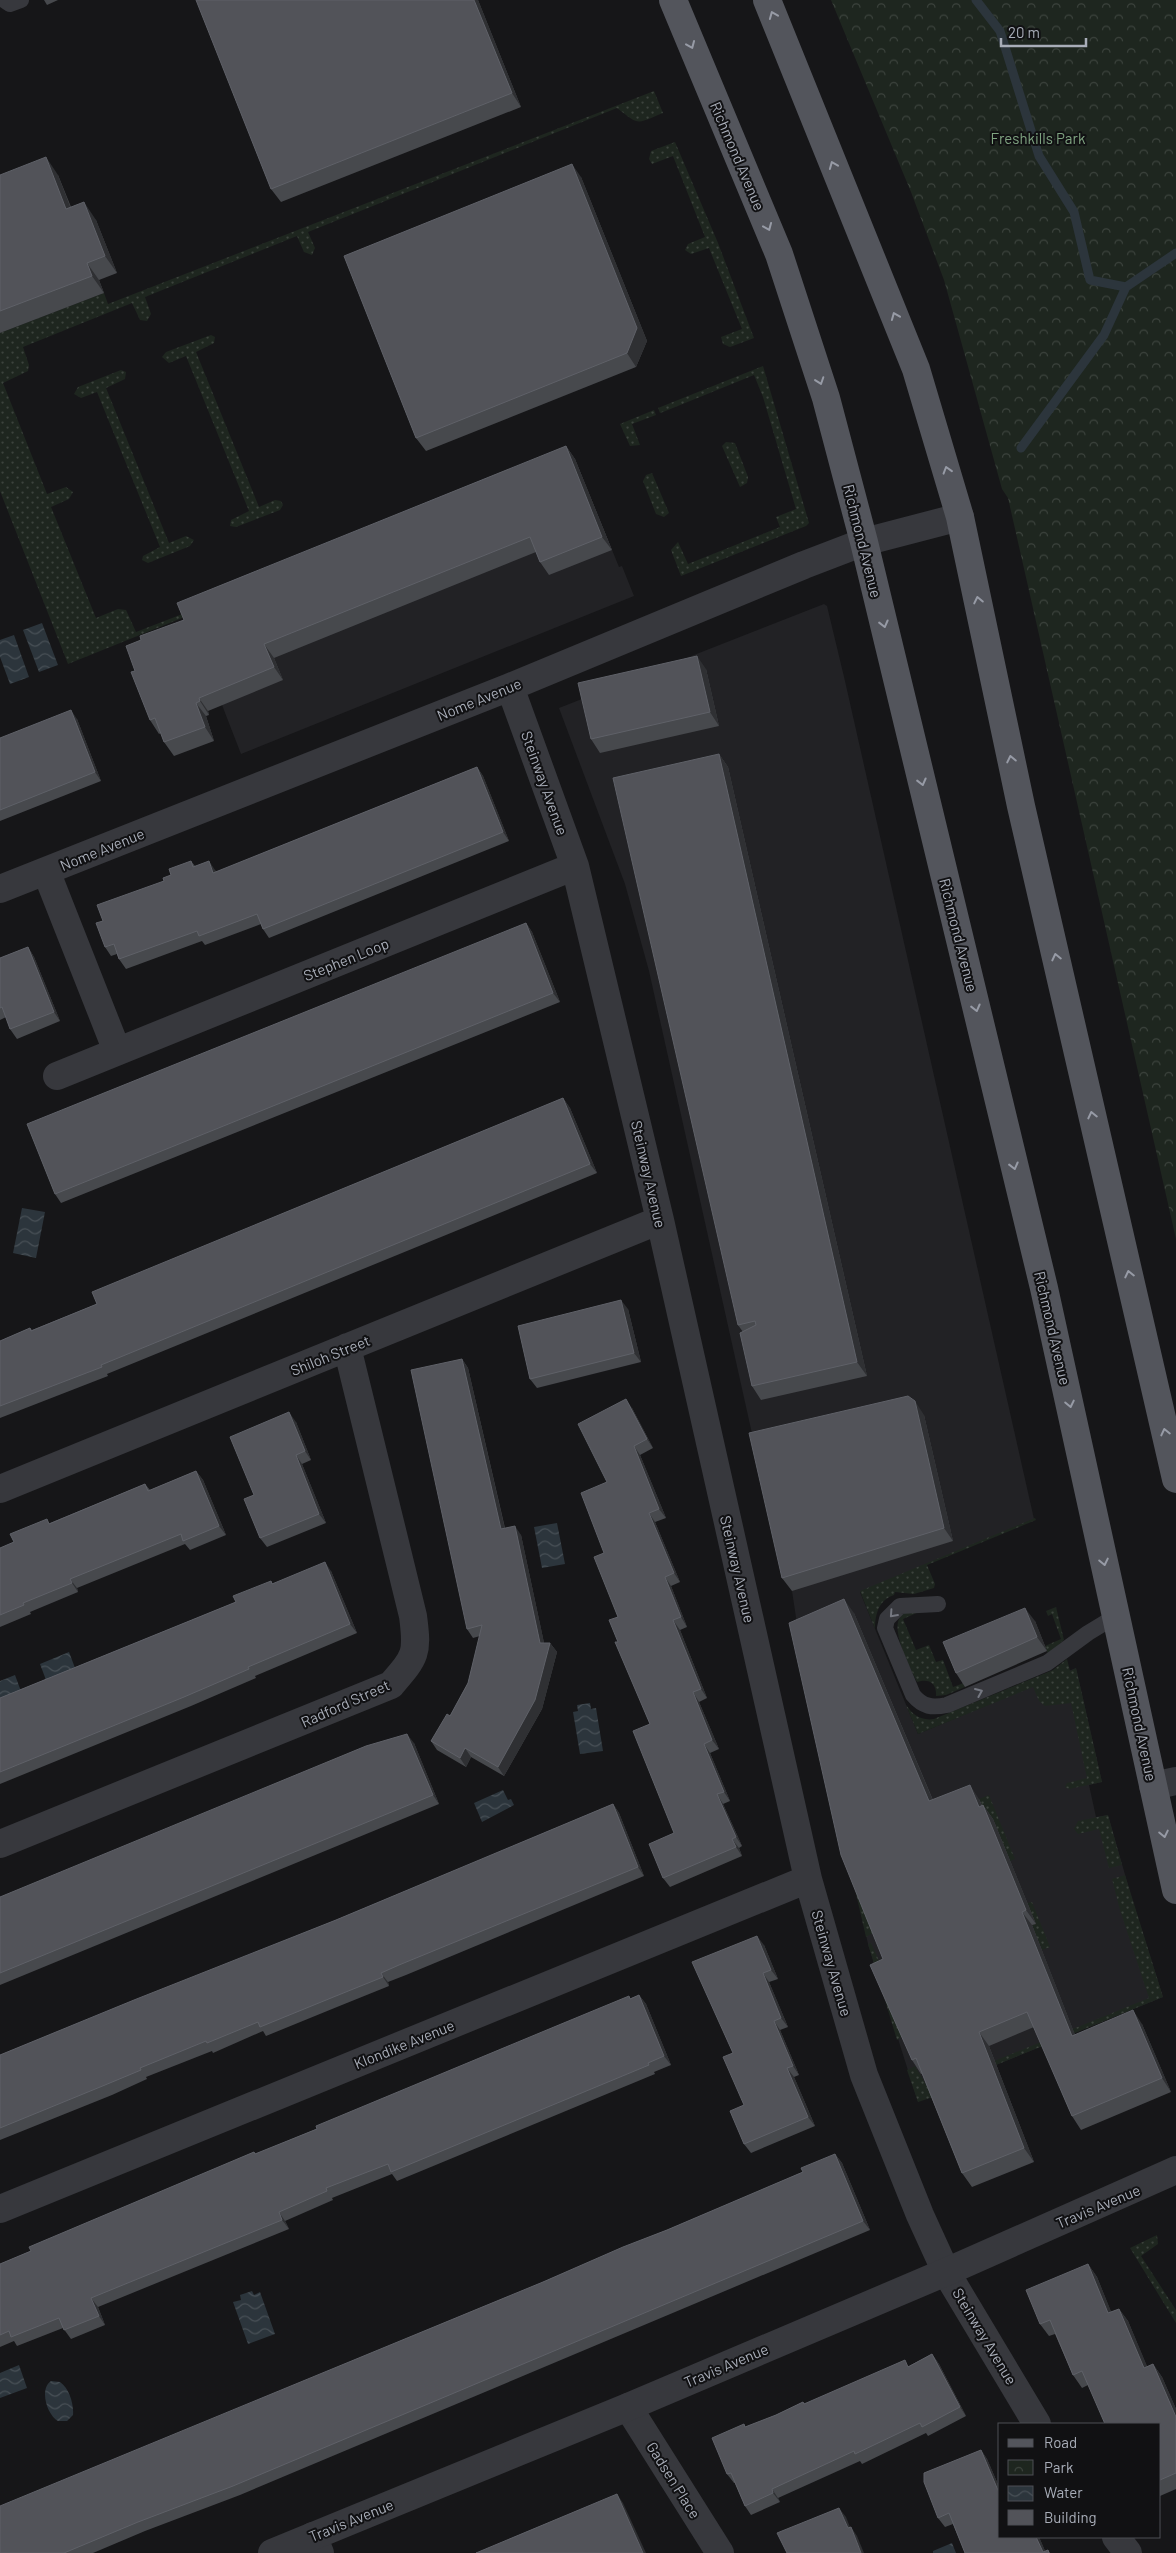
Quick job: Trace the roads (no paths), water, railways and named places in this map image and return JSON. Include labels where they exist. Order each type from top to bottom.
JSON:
[{"type":"main road","name":"Richmond Avenue","points":[[673,0],[779,254],[826,398],[864,542],[1044,1288],[1116,1616],[1165,1784],[1176,1890]]},
{"type":"main road","points":[[767,0],[916,369],[960,517],[1021,806],[1175,1472]]},
{"type":"street","name":"Nome Avenue","points":[[0,889],[510,687],[864,542],[960,517]]},
{"type":"street","name":"Steinway Avenue","points":[[510,687],[575,866],[660,1220],[808,1879],[864,2075],[920,2214],[946,2272],[1036,2423]]},
{"type":"street","name":"Stephen Loop","points":[[57,1076],[575,866]]},
{"type":"street","points":[[46,871],[117,1051]]},
{"type":"street","name":"Shiloh Street","points":[[0,1489],[660,1220]]},
{"type":"street","name":"Radford Street","points":[[0,1844],[391,1685],[408,1666],[417,1646],[413,1616],[348,1348]]},
{"type":"street","name":"Klondike Avenue","points":[[0,2208],[808,1879]]},
{"type":"street","name":"Travis Avenue","points":[[272,2553],[317,2544],[628,2407],[946,2272],[1176,2170]]},
{"type":"street","name":"Gadsen Place","points":[[628,2407],[720,2553]]},
{"type":"street","points":[[1117,2538],[1128,2553]]},
{"type":"lane","points":[[4,0],[10,4],[21,0]]},
{"type":"lane","points":[[938,1604],[900,1606],[887,1619],[885,1628],[913,1695],[919,1702],[936,1707],[1047,1663],[1088,1633],[1116,1616]]},
{"type":"water","points":[[42,623],[58,665],[39,672],[23,630]]},
{"type":"water","points":[[14,635],[29,677],[10,684],[0,657],[0,640]]},
{"type":"water","points":[[22,1208],[45,1212],[36,1258],[13,1253]]},
{"type":"water","points":[[557,1523],[565,1564],[542,1568],[534,1527]]},
{"type":"water","points":[[69,1652],[75,1668],[46,1680],[40,1664]]},
{"type":"water","points":[[15,1675],[22,1694],[0,1703],[0,1681]]},
{"type":"water","points":[[590,1703],[591,1709],[596,1708],[603,1751],[580,1754],[573,1712],[578,1711],[577,1705]]},
{"type":"water","points":[[503,1790],[508,1800],[511,1799],[514,1805],[482,1822],[474,1803]]},
{"type":"water","points":[[252,2291],[254,2295],[260,2292],[275,2334],[248,2344],[233,2302],[241,2300],[240,2295]]},
{"type":"water","points":[[19,2365],[27,2388],[0,2398],[0,2373]]},
{"type":"water","points":[[51,2381],[60,2382],[66,2388],[70,2397],[73,2415],[67,2421],[58,2421],[48,2408],[45,2390]]},
{"type":"water","points":[[952,2543],[956,2553],[933,2553],[933,2551]]},
{"type":"waterway","points":[[976,0],[1000,31],[1039,156],[1074,212],[1090,280],[1126,287],[1104,335],[1021,448]]},
{"type":"waterway","points":[[1126,287],[1176,253]]},
{"type":"park label","name":"Freshkills Park","points":[[1038,138]]}]
